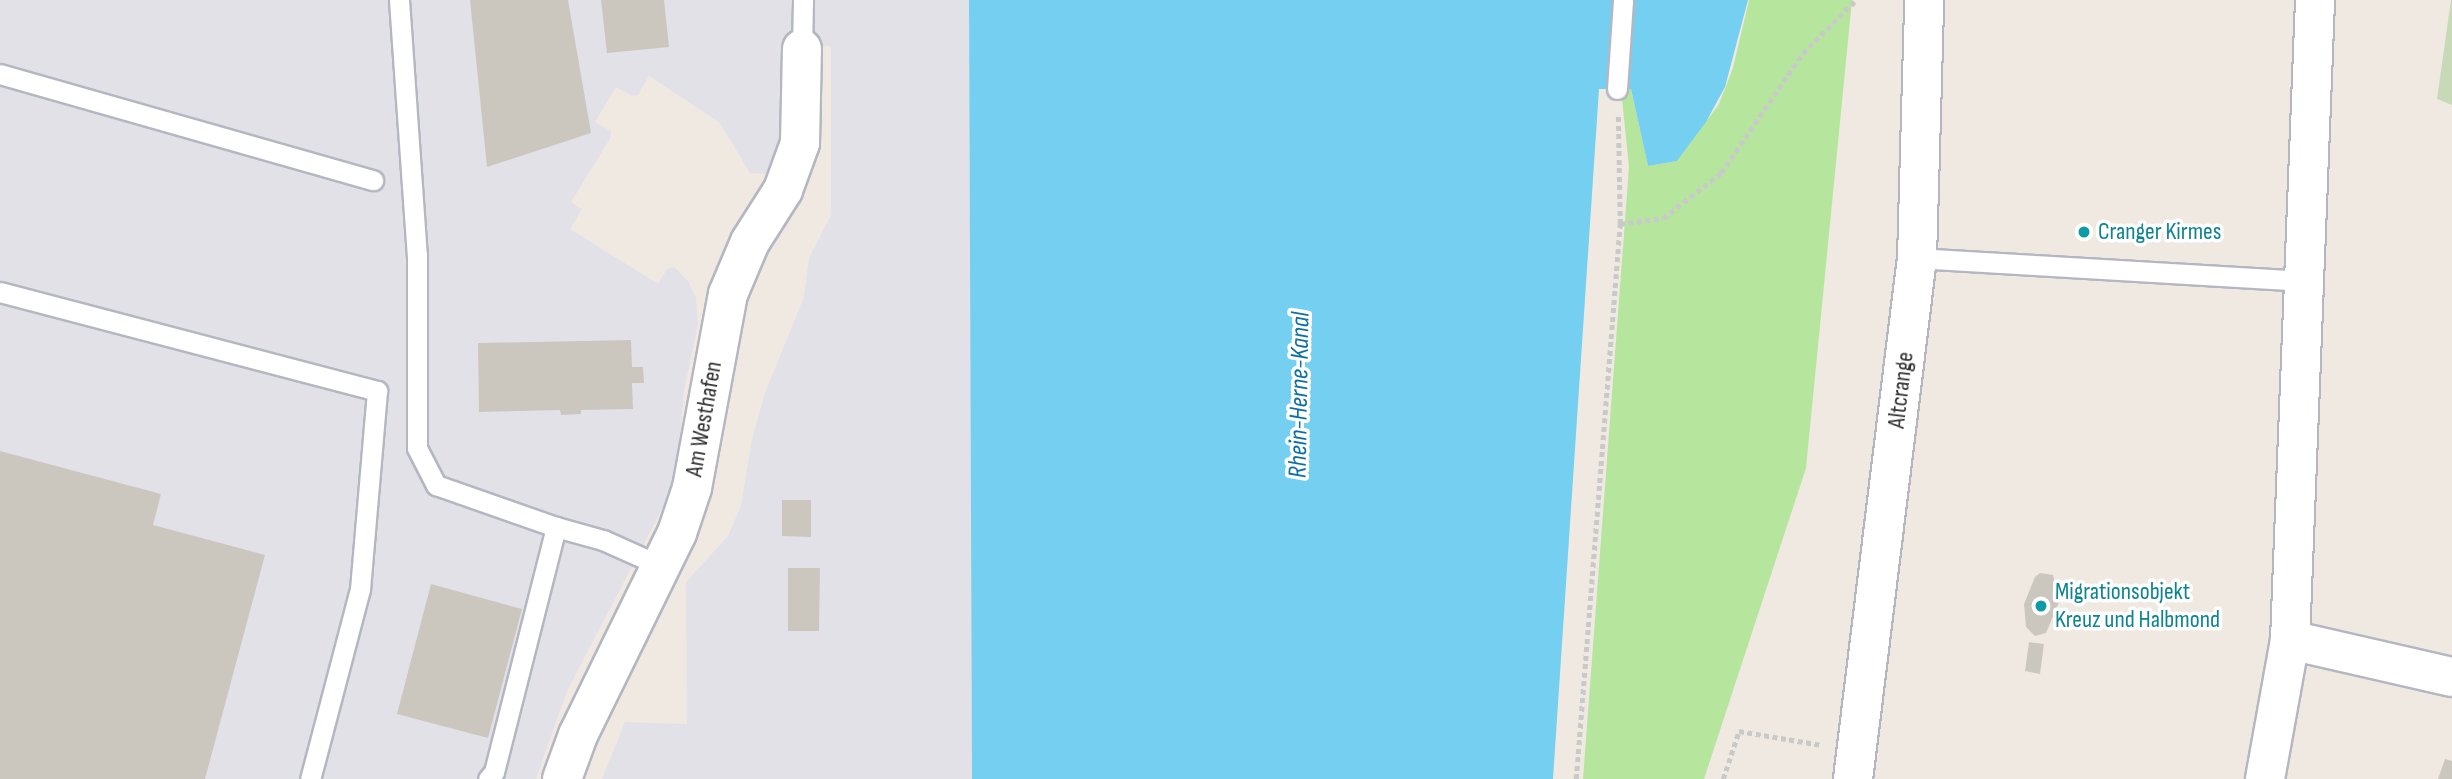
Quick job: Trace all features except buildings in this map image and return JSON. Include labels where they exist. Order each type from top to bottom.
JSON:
[{"type":"street","name":"Altcrange","points":[[1855,765],[1917,258],[1924,0]]},
{"type":"street","points":[[2264,779],[2290,639],[2315,0]]},
{"type":"street","name":"Am Westhafen","points":[[562,779],[578,735],[677,533],[692,488],[728,294],[750,242],[783,190],[800,144],[802,49]]},
{"type":"street","points":[[2290,639],[2452,677]]},
{"type":"lane","points":[[399,0],[417,255],[417,448],[436,485],[556,527],[603,540],[661,566]]},
{"type":"lane","points":[[802,49],[803,0]]},
{"type":"lane","points":[[1617,89],[1623,0]]},
{"type":"lane","points":[[0,74],[373,180]]},
{"type":"lane","points":[[1917,258],[2304,281]]},
{"type":"lane","points":[[0,292],[377,391],[360,589],[310,779]]},
{"type":"lane","points":[[488,779],[494,772],[556,527]]},
{"type":"path","points":[[1620,224],[1663,218],[1721,173],[1803,54],[1856,0]]},
{"type":"path","points":[[1576,779],[1620,224],[1617,89]]},
{"type":"path","points":[[1723,779],[1739,731],[1855,765]]},
{"type":"shaded area","points":[[0,0],[969,0],[972,779],[602,779],[625,722],[687,724],[686,582],[728,536],[741,506],[752,439],[765,393],[804,297],[809,258],[831,215],[831,46],[780,50],[782,147],[776,175],[750,173],[720,123],[649,76],[638,95],[632,96],[616,87],[595,122],[611,131],[611,137],[571,202],[582,209],[570,229],[658,284],[667,269],[674,267],[688,281],[696,298],[698,323],[684,391],[678,456],[668,503],[663,507],[567,691],[536,779],[0,779]]},
{"type":"green space","points":[[1749,0],[1852,0],[1806,468],[1704,779],[1583,779],[1629,167],[1621,89],[1631,89],[1648,166],[1677,161],[1719,104],[1733,68]]},
{"type":"green space","points":[[2452,0],[2452,105],[2437,99]]},
{"type":"water","name":"Rhein-Herne-Kanal","points":[[969,0],[1748,0],[1725,87],[1706,122],[1677,161],[1648,166],[1631,89],[1599,89],[1553,779],[972,779]]},
{"type":"place","name":"Cranger Kirmes","points":[[2084,232]]},
{"type":"place","name":"Migrationsobjekt Kreuz und Halbmond","points":[[2041,606]]}]
